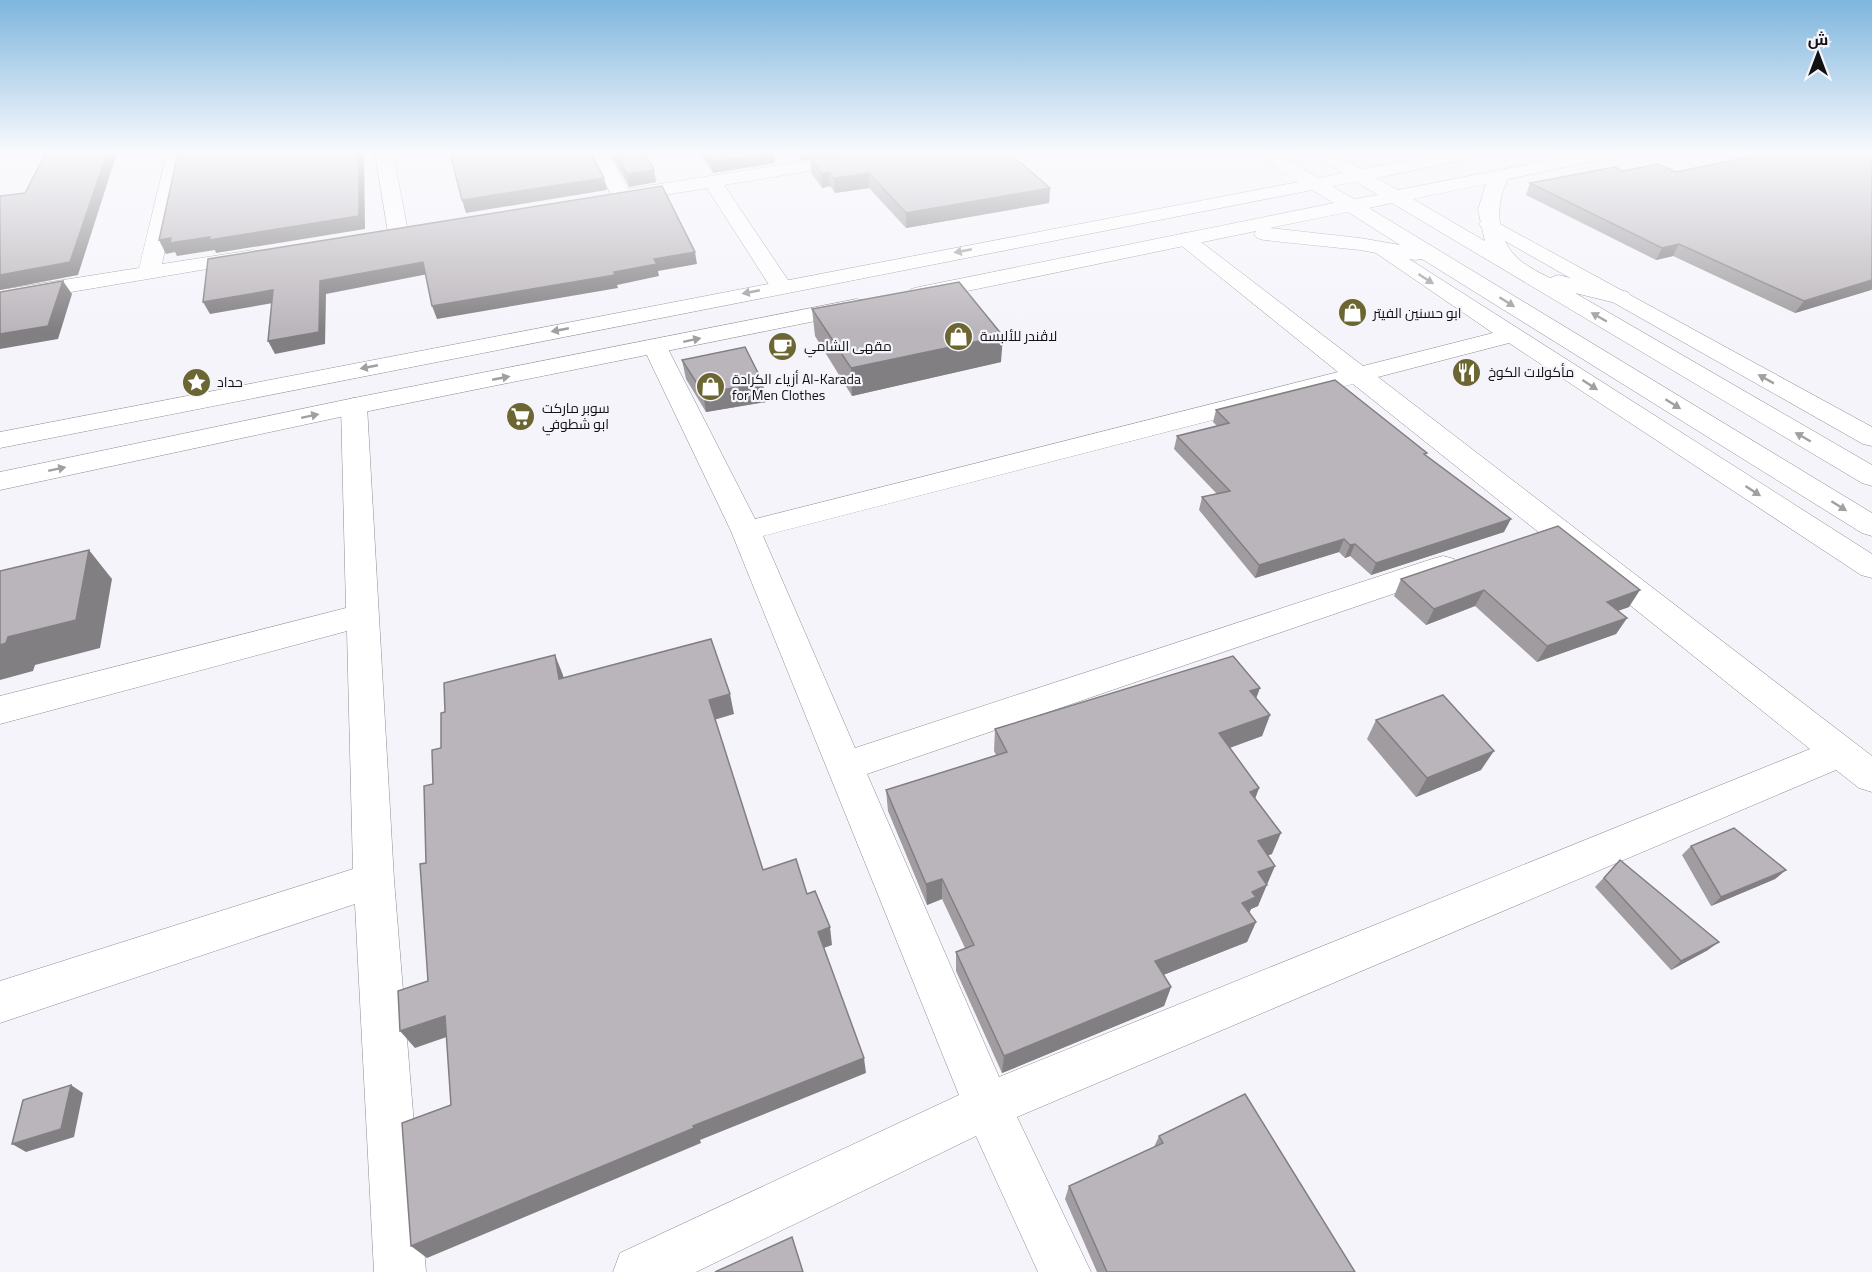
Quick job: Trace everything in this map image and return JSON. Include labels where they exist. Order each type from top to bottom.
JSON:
[{"type":"street","points":[[149,273],[163,212]]},
{"type":"street","points":[[395,212],[398,232]]},
{"type":"street","points":[[733,212],[781,286]]},
{"type":"street","points":[[0,440],[1161,212]]},
{"type":"street","points":[[897,298],[1317,212]]},
{"type":"street","points":[[1359,212],[1872,526]]},
{"type":"street","points":[[1422,212],[1872,477]]},
{"type":"street","points":[[1488,212],[1489,224],[1499,250],[1519,270],[1620,297]]},
{"type":"street","points":[[1489,224],[1872,438]]},
{"type":"street","points":[[374,236],[421,228]]},
{"type":"street","points":[[1220,232],[1312,238],[1377,247],[1436,259]]},
{"type":"street","points":[[1185,239],[1857,764]]},
{"type":"street","points":[[1377,247],[1872,568]]},
{"type":"street","points":[[0,297],[267,253]]},
{"type":"street","points":[[1470,280],[1491,321]]},
{"type":"street","points":[[0,480],[354,406],[874,303]]},
{"type":"street","points":[[746,531],[1513,335]]},
{"type":"street","points":[[655,348],[746,531],[987,1106],[1065,1272]]},
{"type":"street","points":[[274,386],[258,394],[245,411],[258,421],[282,421]]},
{"type":"street","points":[[354,406],[361,616],[374,880],[400,1272]]},
{"type":"street","points":[[162,408],[187,408],[200,412],[202,419],[198,426],[171,445]]},
{"type":"street","points":[[1521,540],[1554,528]]},
{"type":"street","points":[[844,767],[1476,555]]},
{"type":"street","points":[[0,710],[361,616]]},
{"type":"street","points":[[639,1272],[987,1106],[1857,764]]},
{"type":"street","points":[[0,1002],[374,880]]},
{"type":"building","points":[[0,212],[87,212],[70,262],[0,275]]},
{"type":"building","points":[[165,212],[359,212],[359,216],[209,240],[210,237],[170,243],[171,238],[159,240]]},
{"type":"building","points":[[498,212],[675,212],[695,252],[654,259],[657,264],[614,272],[615,275],[432,306],[423,262],[320,281],[319,332],[268,341],[273,290],[203,302],[208,259]]},
{"type":"building","points":[[1590,212],[1872,212],[1872,280],[1804,301],[1679,244],[1662,248]]},
{"type":"building","points":[[63,281],[48,326],[0,334],[0,292]]},
{"type":"building","points":[[959,282],[1003,336],[851,368],[812,309]]},
{"type":"building","points":[[745,347],[763,383],[703,393],[682,360]]},
{"type":"building","points":[[1335,380],[1427,453],[1424,454],[1511,519],[1376,563],[1355,544],[1350,545],[1344,539],[1259,565],[1202,497],[1230,491],[1177,436],[1229,423],[1216,410]]},
{"type":"building","points":[[1558,526],[1640,590],[1607,602],[1627,618],[1547,646],[1484,590],[1434,609],[1401,579]]},
{"type":"building","points":[[89,550],[76,620],[8,637],[6,643],[0,645],[0,571]]},
{"type":"building","points":[[711,639],[730,694],[709,700],[763,870],[796,859],[807,894],[815,891],[830,927],[818,932],[864,1058],[693,1126],[694,1128],[411,1246],[402,1123],[451,1105],[445,1016],[400,1031],[398,991],[428,981],[420,864],[426,863],[424,786],[433,784],[432,750],[441,748],[441,713],[445,712],[444,683],[555,655],[559,679]]},
{"type":"building","points":[[1233,656],[1260,688],[1250,691],[1270,715],[1219,733],[1259,788],[1250,792],[1281,833],[1258,841],[1275,866],[1258,872],[1267,885],[1252,892],[1256,897],[1242,903],[1256,922],[1155,961],[1171,987],[1004,1056],[956,952],[974,945],[942,879],[926,884],[886,790],[1007,752],[995,729]]},
{"type":"building","points":[[1443,695],[1494,751],[1427,778],[1376,720]]},
{"type":"building","points":[[1734,828],[1786,870],[1721,897],[1691,846]]},
{"type":"building","points":[[1620,860],[1719,942],[1681,961],[1604,878]]},
{"type":"building","points":[[71,1085],[61,1129],[12,1144],[23,1100]]},
{"type":"building","points":[[1245,1094],[1355,1272],[1107,1272],[1069,1186],[1163,1143],[1159,1136]]},
{"type":"building","points":[[792,1237],[803,1272],[715,1272]]},
{"type":"place","name":"ابو حسنين الفيتر","points":[[1352,313]]},
{"type":"place","name":"لاڤندر للألبسة","points":[[959,336]]},
{"type":"place","name":"مقهى الشامي","points":[[783,346]]},
{"type":"place","name":"مأكولات الكوخ","points":[[1467,372]]},
{"type":"place","name":"حداد","points":[[196,382]]},
{"type":"place","name":"أزياء الكرادة Al-Karada for Men Clothes","points":[[711,387]]},
{"type":"place","name":"سوبر ماركت ابو شطوفي","points":[[521,416]]}]
